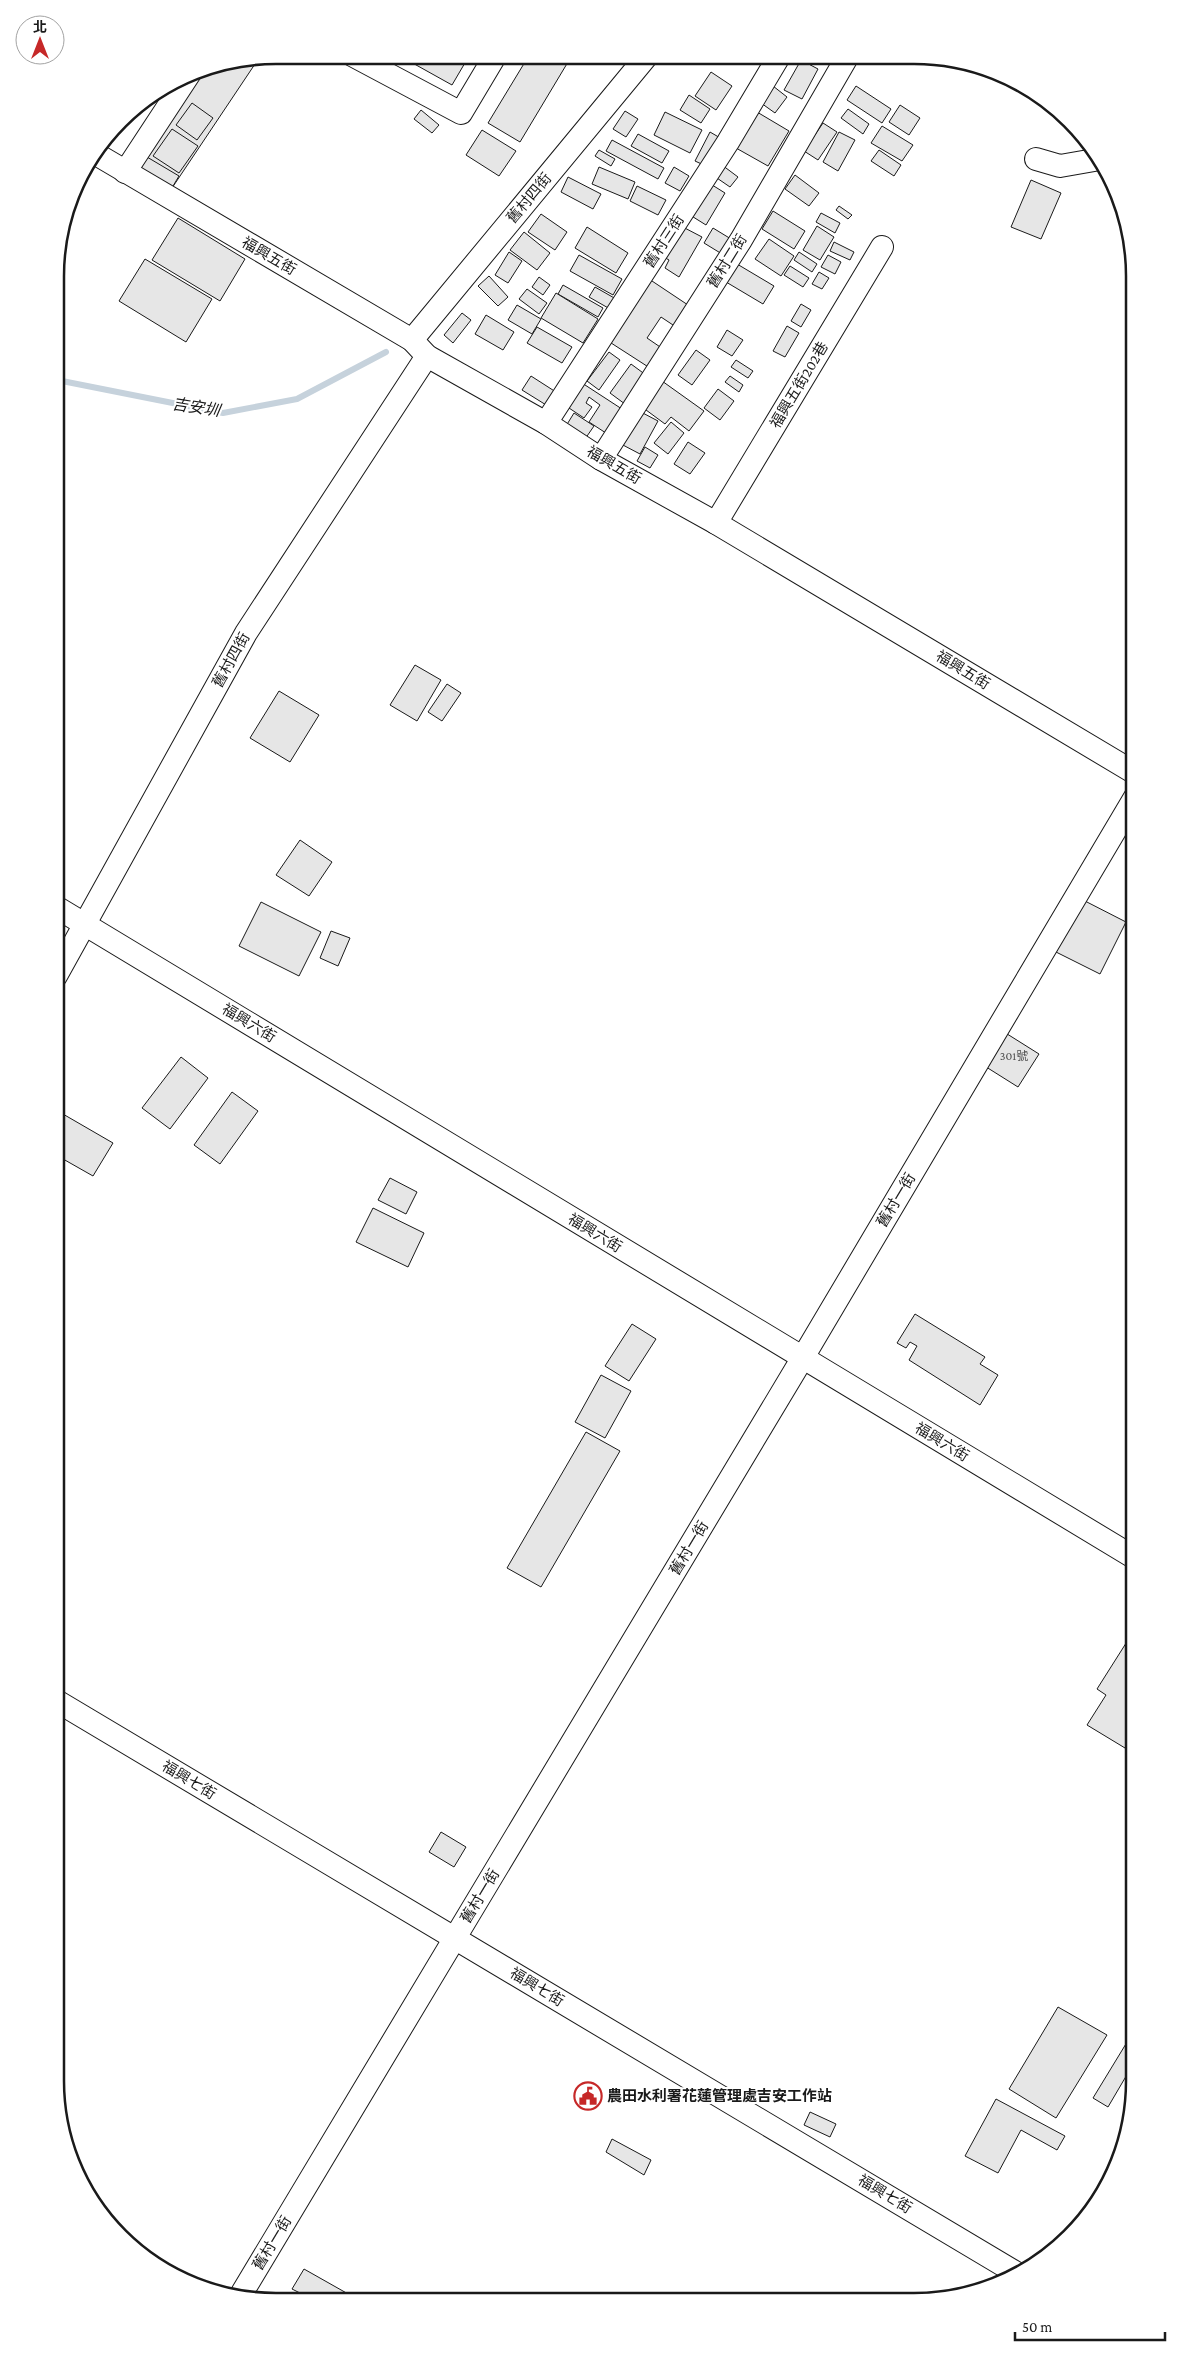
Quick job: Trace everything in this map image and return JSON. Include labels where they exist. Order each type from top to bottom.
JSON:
[{"type":"street","points":[[367,64],[461,113],[490,64]]},
{"type":"street","name":"舊村四街","points":[[412,340],[640,64]]},
{"type":"street","name":"舊村三街","points":[[546,423],[728,142],[774,64]]},
{"type":"street","name":"舊村二街","points":[[601,459],[741,240],[843,64]]},
{"type":"street","points":[[125,172],[181,86]]},
{"type":"street","name":"福興五街","points":[[101,157],[412,340],[427,356],[546,423],[601,459],[716,522],[1126,768]]},
{"type":"street","points":[[1036,159],[1060,166],[1091,160]]},
{"type":"street","name":"福興五街202巷","points":[[716,522],[882,247]]},
{"type":"street","name":"舊村四街","points":[[64,962],[246,633],[427,356]]},
{"type":"street","name":"舊村一街","points":[[244,2290],[802,1359],[1126,812]]},
{"type":"street","name":"福興六街","points":[[64,912],[802,1359],[1126,1553]]},
{"type":"street","name":"福興七街","points":[[64,1705],[1011,2270]]},
{"type":"building","points":[[414,64],[464,64],[452,85]]},
{"type":"building","points":[[524,64],[567,64],[520,142],[488,123]]},
{"type":"building","points":[[799,64],[809,64],[818,69],[802,99],[784,90]]},
{"type":"building","points":[[254,65],[170,191],[134,167],[191,82],[221,71]]},
{"type":"building","points":[[711,72],[732,86],[716,110],[695,96]]},
{"type":"building","points":[[773,86],[787,97],[775,113],[761,103]]},
{"type":"building","points":[[856,86],[891,109],[882,123],[847,100]]},
{"type":"building","points":[[689,95],[710,109],[701,123],[680,110]]},
{"type":"building","points":[[192,103],[213,118],[197,140],[176,125]]},
{"type":"building","points":[[900,105],[920,118],[909,135],[889,122]]},
{"type":"building","points":[[848,109],[869,124],[863,134],[841,118]]},
{"type":"building","points":[[421,110],[439,125],[432,133],[414,119]]},
{"type":"building","points":[[625,111],[638,119],[626,137],[613,129]]},
{"type":"building","points":[[665,112],[702,130],[690,153],[654,135]]},
{"type":"building","points":[[757,112],[789,131],[768,166],[736,148]]},
{"type":"building","points":[[823,123],[837,132],[818,160],[804,151]]},
{"type":"building","points":[[882,126],[913,145],[902,161],[871,143]]},
{"type":"building","points":[[172,129],[198,146],[179,173],[153,156]]},
{"type":"building","points":[[482,130],[516,151],[499,176],[466,155]]},
{"type":"building","points":[[710,132],[722,139],[708,167],[695,161]]},
{"type":"building","points":[[839,132],[855,140],[838,171],[823,162]]},
{"type":"building","points":[[638,134],[669,151],[662,163],[631,146]]},
{"type":"building","points":[[612,140],[664,168],[658,179],[606,151]]},
{"type":"building","points":[[599,150],[615,159],[611,166],[595,156]]},
{"type":"building","points":[[879,150],[901,165],[894,176],[871,161]]},
{"type":"building","points":[[147,157],[179,176],[170,191],[138,172]]},
{"type":"building","points":[[722,165],[738,177],[730,187],[714,176]]},
{"type":"building","points":[[599,167],[635,182],[628,199],[592,184]]},
{"type":"building","points":[[674,167],[689,176],[680,191],[665,183]]},
{"type":"building","points":[[795,175],[819,193],[809,206],[785,189]]},
{"type":"building","points":[[568,177],[601,194],[593,209],[561,192]]},
{"type":"building","points":[[1031,180],[1061,193],[1041,239],[1011,227]]},
{"type":"building","points":[[709,183],[725,193],[706,225],[690,215]]},
{"type":"building","points":[[637,186],[666,200],[658,215],[630,201]]},
{"type":"building","points":[[839,206],[852,215],[848,219],[836,210]]},
{"type":"building","points":[[773,211],[805,231],[794,249],[762,229]]},
{"type":"building","points":[[821,213],[840,223],[835,233],[816,222]]},
{"type":"building","points":[[541,214],[567,232],[555,250],[528,232]]},
{"type":"building","points":[[178,218],[245,259],[220,301],[152,260]]},
{"type":"building","points":[[679,225],[702,237],[679,277],[665,268],[669,260],[662,256]]},
{"type":"building","points":[[817,226],[834,237],[820,260],[803,250]]},
{"type":"building","points":[[587,227],[628,253],[616,273],[575,248]]},
{"type":"building","points":[[713,228],[731,239],[722,254],[704,243]]},
{"type":"building","points":[[524,232],[550,253],[537,270],[510,250]]},
{"type":"building","points":[[769,239],[794,256],[781,276],[755,259]]},
{"type":"building","points":[[834,242],[854,252],[850,260],[830,251]]},
{"type":"building","points":[[509,252],[522,261],[508,283],[495,275]]},
{"type":"building","points":[[799,252],[817,264],[812,272],[794,260]]},
{"type":"building","points":[[579,255],[622,279],[613,295],[570,271]]},
{"type":"building","points":[[828,255],[841,262],[835,274],[821,267]]},
{"type":"building","points":[[145,259],[212,299],[186,342],[119,301]]},
{"type":"building","points":[[732,261],[774,286],[763,304],[721,279]]},
{"type":"building","points":[[790,266],[809,278],[803,287],[784,275]]},
{"type":"building","points":[[819,272],[829,278],[822,289],[812,284]]},
{"type":"building","points":[[489,276],[508,297],[498,306],[478,286]]},
{"type":"building","points":[[539,277],[550,285],[543,295],[532,287]]},
{"type":"building","points":[[649,279],[691,307],[676,327],[661,317],[647,338],[666,351],[653,370],[608,341]]},
{"type":"building","points":[[563,285],[603,308],[598,317],[558,294]]},
{"type":"building","points":[[595,287],[616,299],[610,309],[589,297]]},
{"type":"building","points":[[527,289],[547,303],[539,314],[519,299]]},
{"type":"building","points":[[556,293],[598,319],[583,343],[541,318]]},
{"type":"building","points":[[801,304],[811,310],[801,327],[791,321]]},
{"type":"building","points":[[517,305],[541,319],[532,334],[508,320]]},
{"type":"building","points":[[462,313],[471,320],[453,343],[444,335]]},
{"type":"building","points":[[486,315],[514,332],[503,350],[475,334]]},
{"type":"building","points":[[787,326],[799,333],[785,357],[773,351]]},
{"type":"building","points":[[537,327],[572,347],[562,363],[527,343]]},
{"type":"building","points":[[727,330],[743,340],[732,356],[717,347]]},
{"type":"building","points":[[696,350],[710,360],[692,385],[678,375]]},
{"type":"building","points":[[609,352],[620,360],[599,390],[587,381]]},
{"type":"building","points":[[736,360],[753,371],[748,378],[731,367]]},
{"type":"building","points":[[631,364],[650,378],[629,407],[610,393]]},
{"type":"building","points":[[531,376],[559,394],[551,408],[522,390]]},
{"type":"building","points":[[730,376],[743,385],[739,392],[725,382]]},
{"type":"building","points":[[662,381],[704,411],[689,431],[671,417],[665,424],[642,407]]},
{"type":"building","points":[[582,383],[625,411],[609,435],[589,422],[600,405],[589,397],[586,403],[592,407],[584,418],[566,406]]},
{"type":"building","points":[[718,389],[734,401],[720,420],[704,408]]},
{"type":"building","points":[[639,411],[658,421],[640,454],[621,444]]},
{"type":"building","points":[[574,413],[594,426],[585,439],[566,426]]},
{"type":"building","points":[[671,422],[684,433],[668,454],[654,443]]},
{"type":"building","points":[[688,442],[705,453],[690,474],[674,464]]},
{"type":"building","points":[[645,447],[658,455],[650,468],[637,461]]},
{"type":"building","points":[[415,665],[441,680],[417,721],[390,705]]},
{"type":"building","points":[[447,684],[461,693],[442,721],[428,712]]},
{"type":"building","points":[[279,691],[319,715],[290,762],[250,738]]},
{"type":"building","points":[[300,840],[332,862],[309,896],[276,875]]},
{"type":"building","points":[[1083,900],[1126,922],[1100,974],[1056,952]]},
{"type":"building","points":[[261,902],[321,932],[299,976],[239,946]]},
{"type":"building","points":[[331,931],[350,938],[338,966],[320,958]]},
{"type":"building","points":[[1004,1032],[1039,1054],[1018,1087],[983,1065]]},
{"type":"building","points":[[181,1057],[208,1078],[170,1129],[142,1108]]},
{"type":"building","points":[[232,1092],[258,1111],[220,1164],[194,1145]]},
{"type":"building","points":[[64,1115],[113,1143],[93,1176],[64,1160]]},
{"type":"building","points":[[390,1178],[417,1192],[406,1214],[378,1200]]},
{"type":"building","points":[[373,1208],[424,1233],[408,1267],[356,1242]]},
{"type":"building","points":[[915,1314],[985,1357],[980,1364],[998,1375],[980,1405],[909,1360],[917,1346],[910,1342],[906,1348],[897,1343]]},
{"type":"building","points":[[632,1324],[656,1339],[629,1381],[605,1366]]},
{"type":"building","points":[[601,1375],[631,1391],[605,1438],[575,1422]]},
{"type":"building","points":[[586,1432],[620,1451],[541,1587],[507,1568]]},
{"type":"building","points":[[1126,1643],[1125,1748],[1087,1725],[1106,1695],[1097,1689]]},
{"type":"building","points":[[441,1832],[466,1847],[454,1867],[429,1852]]},
{"type":"building","points":[[1058,2007],[1107,2035],[1056,2118],[1009,2089]]},
{"type":"building","points":[[1126,2044],[1126,2076],[1108,2107],[1093,2098]]},
{"type":"building","points":[[996,2099],[1065,2136],[1057,2150],[1021,2130],[998,2173],[965,2156]]},
{"type":"building","points":[[810,2112],[836,2124],[830,2137],[804,2125]]},
{"type":"building","points":[[612,2139],[651,2160],[644,2175],[606,2152]]},
{"type":"building","points":[[304,2269],[346,2293],[300,2293],[292,2289]]},
{"type":"waterway","name":"吉安圳","points":[[64,381],[223,413],[297,399],[386,352]]},
{"type":"place","name":"農田水利署花蓮管理處吉安工作站","points":[[588,2096]]}]
